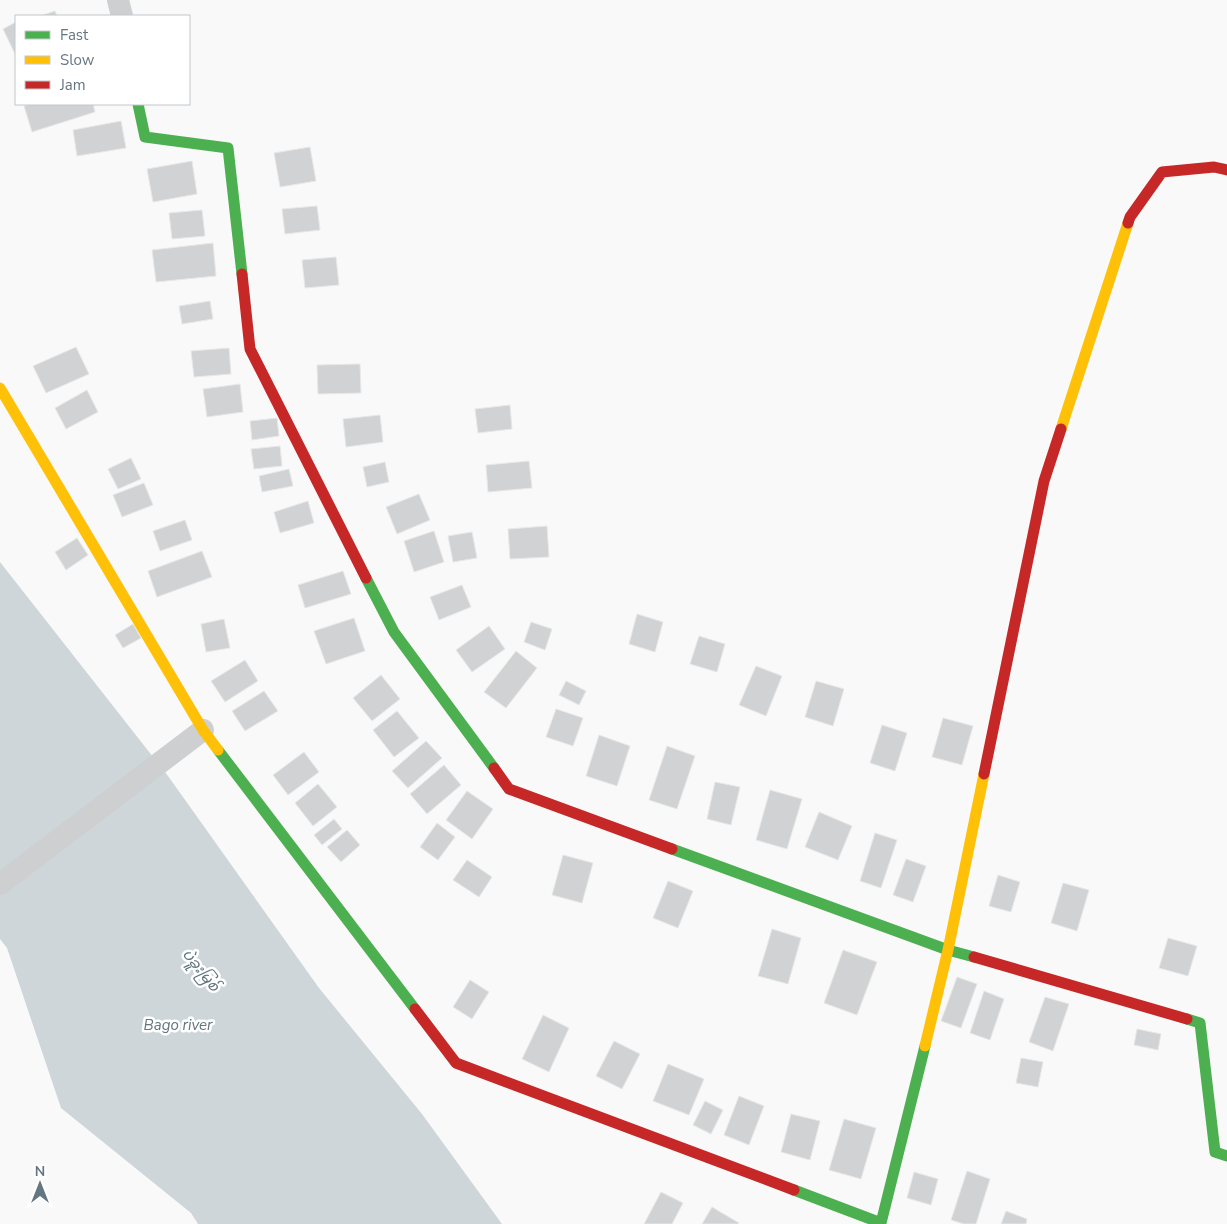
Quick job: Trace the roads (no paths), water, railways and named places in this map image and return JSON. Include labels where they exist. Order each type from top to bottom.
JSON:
[{"type":"street","points":[[118,0],[122,15]]},
{"type":"street","points":[[138,105],[145,137],[228,148],[250,349],[394,632],[509,789],[948,950],[1200,1023],[1215,1152],[1227,1156]]},
{"type":"street","points":[[0,388],[203,730],[456,1063],[882,1223],[948,950],[1044,481],[1130,217],[1162,172],[1214,167],[1227,170]]},
{"type":"street","points":[[0,884],[203,730]]},
{"type":"water","name":"Bago river","points":[[0,562],[168,776],[319,988],[422,1114],[502,1224],[198,1224],[191,1213],[61,1108],[7,948],[0,939]]},
{"type":"water label","name":"ပဲခူးမြစ်","points":[[201,970]]}]
